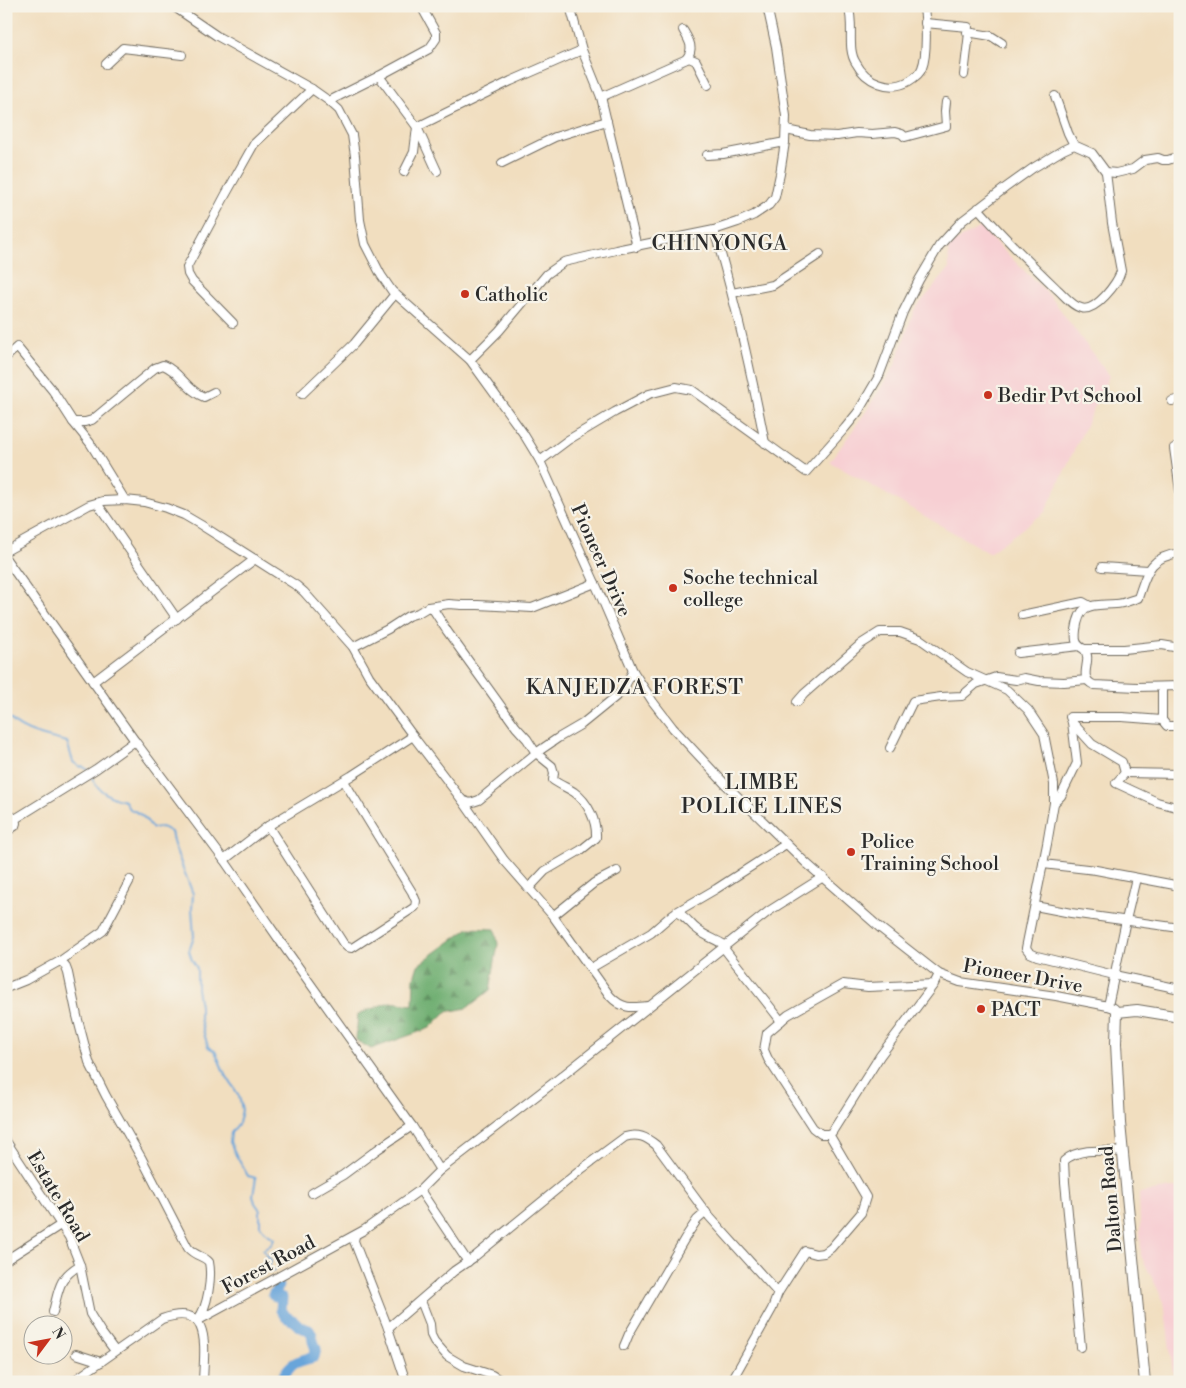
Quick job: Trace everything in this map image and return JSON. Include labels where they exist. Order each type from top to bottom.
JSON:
[{"type":"main road","points":[[1113,1009],[1137,1010],[1180,1017]]},
{"type":"main road","name":"Dalton Road","points":[[1113,1009],[1123,1152],[1145,1382]]},
{"type":"street","name":"Pioneer Drive","points":[[173,6],[218,36],[312,89],[339,110],[352,135],[360,220],[365,244],[381,275],[395,294],[470,360],[523,433],[540,461],[633,671],[673,728],[726,785],[805,862],[879,927],[939,974],[960,982],[1056,996],[1113,1009]]},
{"type":"street","points":[[329,101],[429,49],[434,44],[436,33],[421,6]]},
{"type":"street","points":[[570,6],[582,50],[601,96],[637,246]]},
{"type":"street","points":[[848,6],[852,28],[852,54],[855,62],[869,77],[880,84],[890,86],[902,85],[915,78],[922,69],[925,23],[923,6]]},
{"type":"street","points":[[470,360],[554,267],[583,257],[714,230],[754,215],[769,205],[775,197],[786,130],[786,116],[771,8]]},
{"type":"street","points":[[925,23],[968,27],[967,32],[970,33],[964,75]]},
{"type":"street","points":[[684,30],[691,49],[691,53],[686,59]]},
{"type":"street","points":[[970,33],[991,36],[1002,43]]},
{"type":"street","points":[[106,64],[123,48],[182,55]]},
{"type":"street","points":[[417,128],[511,81],[582,50]]},
{"type":"street","points":[[601,96],[686,59],[696,61],[708,85]]},
{"type":"street","points":[[379,76],[417,128],[437,171]]},
{"type":"street","points":[[233,323],[192,281],[187,267],[254,144],[312,89]]},
{"type":"street","points":[[978,208],[1040,273],[1075,305],[1082,309],[1094,306],[1119,278],[1121,271],[1112,223],[1106,172],[1092,153],[1074,145],[1055,96]]},
{"type":"street","points":[[786,130],[810,135],[837,136],[857,133],[895,132],[905,137],[910,137],[946,126],[946,102]]},
{"type":"street","points":[[502,164],[555,137],[607,121]]},
{"type":"street","points":[[404,172],[414,152],[417,128]]},
{"type":"street","points":[[706,155],[723,154],[785,142]]},
{"type":"street","points":[[540,461],[568,440],[615,412],[649,394],[676,387],[692,390],[806,472],[858,412],[879,376],[903,312],[939,246],[962,221],[978,208],[1033,168],[1074,145]]},
{"type":"street","points":[[1106,172],[1116,173],[1133,169],[1145,160],[1158,158],[1168,160],[1180,156]]},
{"type":"street","points":[[714,230],[732,293],[765,442]]},
{"type":"street","points":[[732,293],[773,285],[820,254]]},
{"type":"street","points":[[302,394],[354,344],[395,294]]},
{"type":"street","points":[[7,354],[17,347],[53,391],[90,444],[125,500]]},
{"type":"street","points":[[74,422],[92,420],[155,368],[163,365],[197,394],[204,396],[214,392]]},
{"type":"street","points":[[1174,448],[1180,490]]},
{"type":"street","points":[[6,552],[89,505],[103,501],[125,500],[144,502],[184,515],[298,586],[353,647],[369,676],[462,800],[504,860],[554,916],[616,1002],[625,1007],[648,1006]]},
{"type":"street","points":[[97,503],[177,619]]},
{"type":"street","points":[[1180,553],[1171,554],[1158,560],[1148,570],[1138,598],[1118,604],[1090,606],[1082,610],[1076,638],[1076,643],[1087,654],[1085,675],[1087,680],[1094,686],[1180,686]]},
{"type":"street","points":[[6,559],[135,741],[224,860],[292,959],[412,1126],[440,1170]]},
{"type":"street","points":[[93,682],[255,559]]},
{"type":"street","points":[[1102,566],[1148,570]]},
{"type":"street","points":[[353,647],[388,629],[400,620],[428,607],[449,604],[532,608],[595,583]]},
{"type":"street","points":[[1022,615],[1083,602],[1090,606]]},
{"type":"street","points":[[428,607],[433,609],[536,753],[552,766],[554,769],[554,782],[574,792],[592,816],[596,838],[581,850],[545,871],[529,888]]},
{"type":"street","points":[[797,702],[861,644],[880,632],[900,632],[920,639],[967,672],[1008,690],[1028,710],[1044,734],[1054,784],[1054,803],[1026,948],[1030,953],[1037,956],[1180,989]]},
{"type":"street","points":[[1018,653],[1082,648],[1124,649],[1162,645],[1180,648]]},
{"type":"street","points":[[462,800],[470,803],[479,800],[536,753],[582,724],[625,690],[633,671]]},
{"type":"street","points":[[890,748],[913,701],[962,696],[976,684],[996,678],[1016,680],[1024,678],[1064,682],[1087,680]]},
{"type":"street","points":[[1162,687],[1162,720],[1165,726],[1180,726]]},
{"type":"street","points":[[1054,803],[1061,796],[1077,763],[1070,718],[1122,717],[1162,720]]},
{"type":"street","points":[[1072,722],[1092,744],[1122,762],[1125,773]]},
{"type":"street","points":[[224,860],[268,826],[413,736]]},
{"type":"street","points":[[15,819],[96,769],[135,741]]},
{"type":"street","points":[[1180,774],[1125,773],[1116,783],[1158,802],[1180,808]]},
{"type":"street","points":[[268,826],[343,942],[352,948],[415,907],[416,901],[344,780]]},
{"type":"street","points":[[6,812],[15,819],[16,823],[15,826],[6,832]]},
{"type":"street","points":[[591,968],[651,933],[676,912],[786,844]]},
{"type":"street","points":[[1043,864],[1096,870],[1180,886]]},
{"type":"street","points":[[554,916],[594,884],[617,871]]},
{"type":"street","name":"Forest Road","points":[[197,1320],[355,1236],[420,1190],[440,1170],[557,1080],[769,911],[823,877]]},
{"type":"street","points":[[1113,1009],[1114,975],[1136,878]]},
{"type":"street","points":[[6,988],[26,980],[60,961],[103,931],[130,880]]},
{"type":"street","points":[[1035,906],[1071,913],[1180,928]]},
{"type":"street","points":[[676,912],[683,915],[699,931],[723,944],[781,1021]]},
{"type":"street","points":[[60,961],[65,965],[68,973],[89,1062],[188,1248],[192,1254],[210,1262],[207,1300],[201,1316],[197,1320]]},
{"type":"street","points":[[934,984],[868,987],[843,984],[788,1015],[767,1032],[764,1050],[768,1059],[813,1128],[821,1134],[832,1132],[880,1056],[934,984],[939,974]]},
{"type":"street","points":[[312,1193],[343,1175],[412,1126]]},
{"type":"street","points":[[388,1328],[454,1271],[468,1262],[582,1168],[625,1137],[633,1134],[651,1141],[656,1146],[706,1212],[778,1293]]},
{"type":"street","points":[[731,1382],[772,1309],[778,1293],[805,1251],[816,1254],[824,1253],[831,1248],[861,1213],[866,1197],[829,1134]]},
{"type":"street","name":"Estate Road","points":[[6,1141],[69,1236],[80,1265],[90,1314],[115,1350]]},
{"type":"street","points":[[1081,1347],[1064,1161],[1076,1153],[1090,1151],[1123,1152]]},
{"type":"street","points":[[420,1190],[468,1262]]},
{"type":"street","points":[[624,1346],[633,1326],[676,1253],[697,1220],[706,1212]]},
{"type":"street","points":[[6,1260],[62,1224]]},
{"type":"street","points":[[355,1236],[354,1241],[388,1328],[406,1382]]},
{"type":"street","points":[[53,1312],[62,1280],[70,1271],[80,1265]]},
{"type":"street","points":[[421,1301],[434,1341],[447,1356],[464,1366],[492,1375],[502,1382]]},
{"type":"street","points":[[72,1382],[115,1350],[162,1319],[174,1314],[183,1314],[197,1320],[202,1331],[204,1344],[203,1382]]},
{"type":"street","points":[[76,1354],[101,1362]]},
{"type":"shaded area","name":"Bedir Pvt School","points":[[980,227],[1051,297],[1109,376],[1045,512],[989,553],[830,462],[865,413],[895,365],[914,310],[949,269],[948,246]]},
{"type":"shaded area","points":[[1180,1187],[1180,1382],[1174,1382],[1164,1302],[1141,1256],[1139,1193]]},
{"type":"green space","points":[[469,928],[495,929],[498,944],[490,990],[467,1008],[446,1012],[430,1028],[371,1049],[356,1040],[358,1014],[390,1002],[413,1005],[414,978],[418,965]]},
{"type":"waterway","points":[[6,713],[17,725],[33,733],[67,742],[73,762],[88,770]]},
{"type":"waterway","points":[[90,774],[102,791],[125,801],[129,809],[142,816],[152,828],[162,827],[171,832],[174,845],[193,894],[194,937],[189,951],[197,968],[200,1019],[208,1047],[215,1051],[224,1072],[239,1096],[242,1110],[239,1123],[231,1133],[230,1142],[248,1176],[256,1178],[253,1195],[255,1203],[260,1210],[260,1225],[266,1233],[274,1238],[272,1244],[263,1250],[271,1261],[268,1271],[274,1270]]},
{"type":"waterway","points":[[279,1286],[273,1295],[282,1298],[281,1310],[286,1317],[300,1327],[309,1330],[316,1349],[314,1357],[299,1361],[289,1368],[283,1377],[285,1382]]},
{"type":"place","name":"Catholic","points":[[465,294]]},
{"type":"place","name":"Bedir Pvt School","points":[[988,395]]},
{"type":"place","name":"Soche technical college","points":[[673,588]]},
{"type":"place","name":"Police Training School","points":[[851,852]]},
{"type":"place","name":"PACT","points":[[981,1009]]},
{"type":"district","name":"CHINYONGA","points":[[720,243]]},
{"type":"district","name":"KANJEDZA FOREST","points":[[635,687]]},
{"type":"district","name":"LIMBE POLICE LINES","points":[[762,794]]}]
